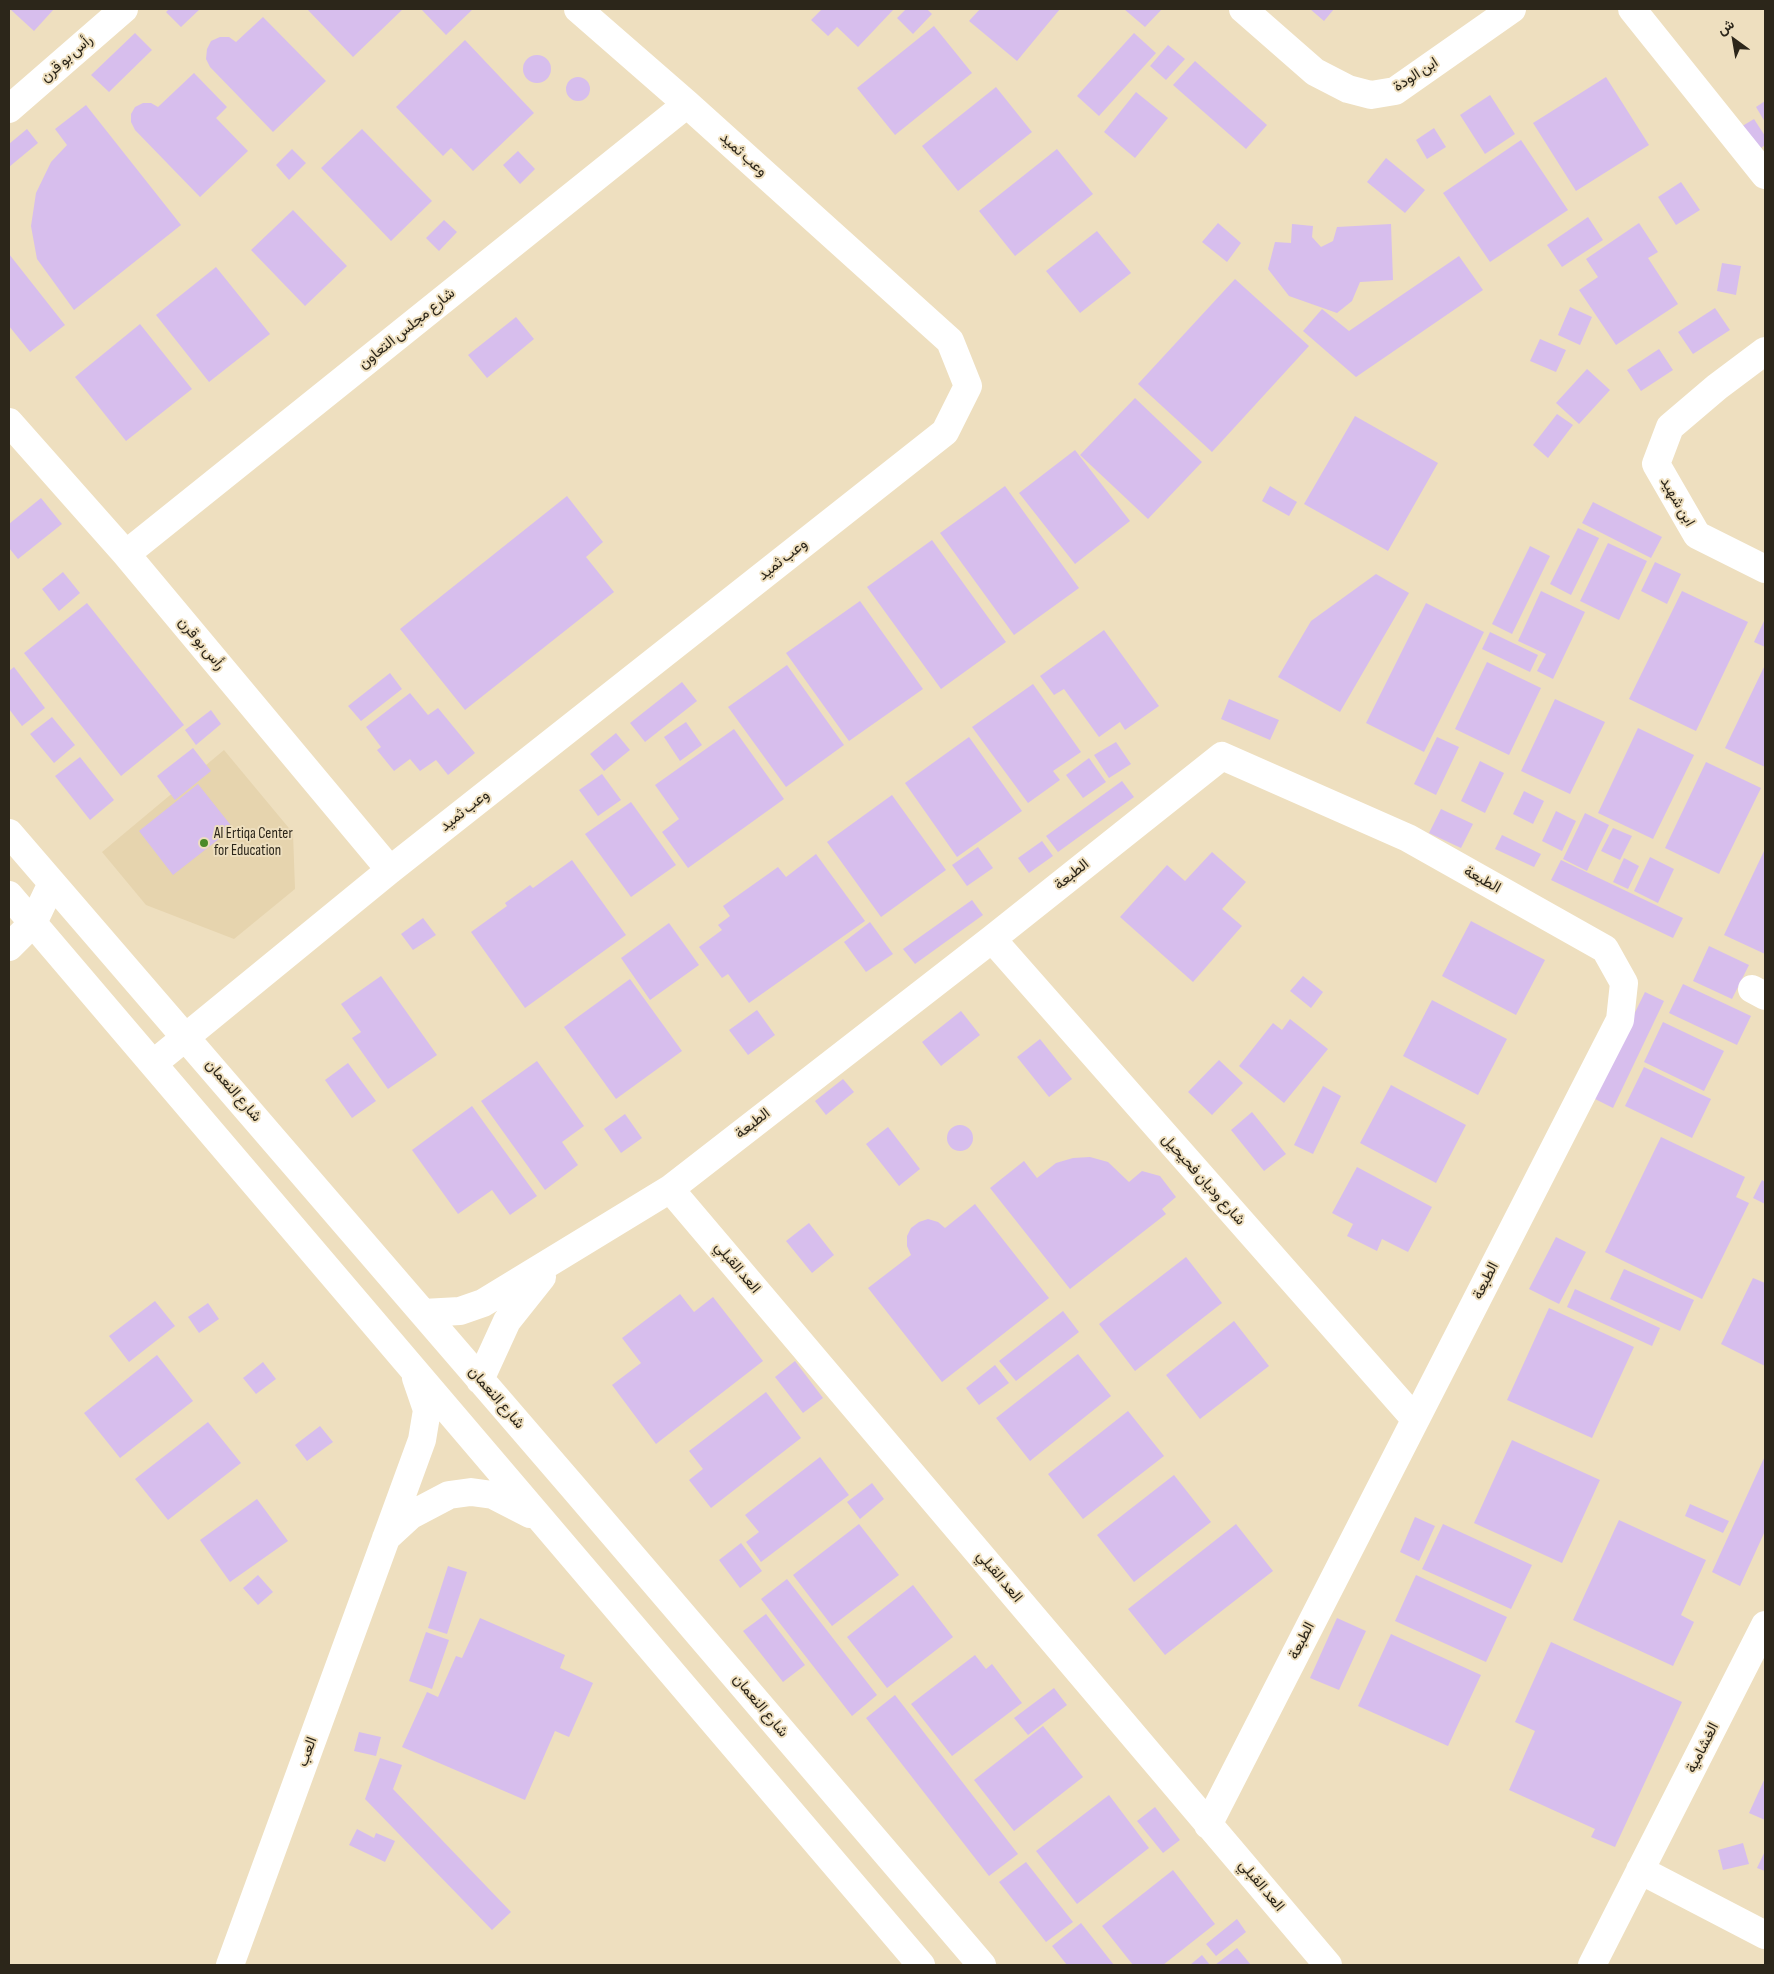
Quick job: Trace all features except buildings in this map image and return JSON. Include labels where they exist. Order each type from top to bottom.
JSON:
[{"type":"street","name":"رأس بو قرن","points":[[9,109],[124,9]]},
{"type":"street","name":"وعب ثميد","points":[[154,1063],[390,870],[945,432],[968,386],[950,341],[687,104],[578,9]]},
{"type":"street","name":"ابن الودة","points":[[1243,9],[1315,72],[1348,89],[1371,95],[1395,91],[1512,9]]},
{"type":"street","points":[[1632,9],[1765,175]]},
{"type":"street","name":"شارع مجلس التعاون","points":[[126,554],[687,104]]},
{"type":"street","name":"ابن شهيد","points":[[1765,351],[1717,387],[1670,427],[1656,464],[1696,535],[1765,569]]},
{"type":"street","name":"رأس بو قرن","points":[[9,422],[126,554],[390,870]]},
{"type":"street","name":"الطبعة","points":[[423,1314],[460,1311],[483,1303],[670,1189],[992,939],[1222,756],[1408,838],[1604,949],[1624,983],[1620,1020],[1208,1825]]},
{"type":"street","name":"شارع النعمان","points":[[9,833],[186,1036],[982,1965]]},
{"type":"street","points":[[9,948],[33,923],[52,883]]},
{"type":"street","points":[[9,895],[405,1357],[538,1518],[921,1965]]},
{"type":"street","name":"شارع وديان فحيحيل","points":[[992,939],[1415,1419]]},
{"type":"street","name":"العد القبلي","points":[[670,1189],[1328,1965]]},
{"type":"street","name":"الطبعة","points":[[480,1380],[507,1321],[559,1257]]},
{"type":"street","name":"العب","points":[[230,1965],[422,1440],[427,1410],[419,1385],[405,1357]]},
{"type":"street","name":"العب","points":[[385,1539],[411,1515],[449,1495],[471,1492],[493,1496],[538,1518]]},
{"type":"street","name":"الغشامية","points":[[1592,1965],[1765,1625]]},
{"type":"street","points":[[1640,1870],[1765,1935]]},
{"type":"shaded area","name":"Al Ertiqa Center for Education","points":[[224,750],[293,833],[295,889],[234,939],[146,905],[102,852]]},
{"type":"place","name":"Al Ertiqa Center for Education","points":[[204,843]]}]
